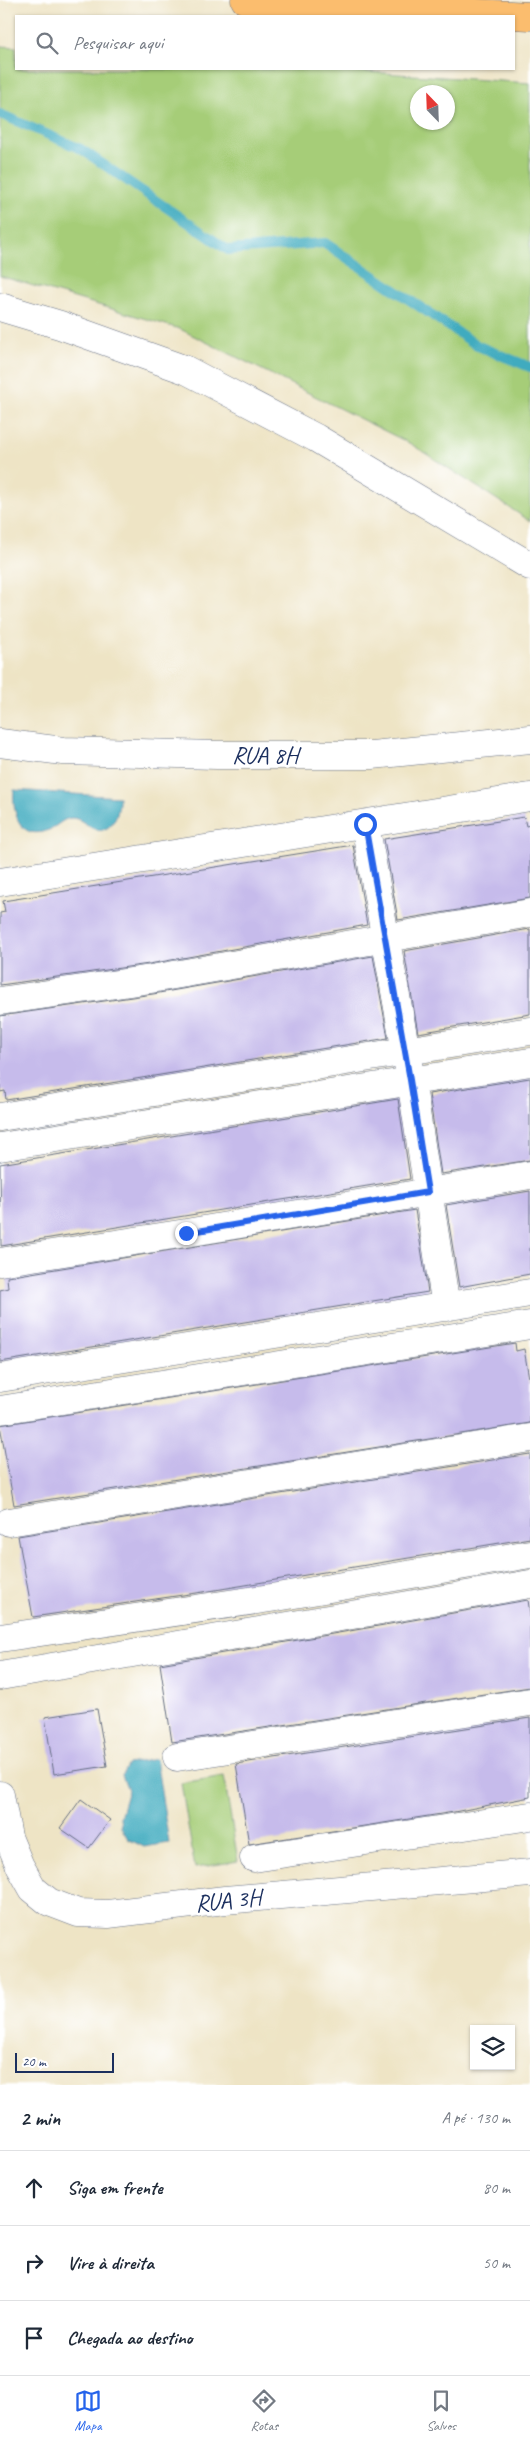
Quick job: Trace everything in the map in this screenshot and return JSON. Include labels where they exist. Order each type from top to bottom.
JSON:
[{"type":"main road","points":[[246,0],[512,15]]},
{"type":"main road","points":[[515,15],[530,16]]},
{"type":"street","points":[[0,307],[60,325],[186,370],[316,438],[530,566]]},
{"type":"street","name":"RUA 8H","points":[[0,743],[63,751],[217,756],[372,755],[530,739]]},
{"type":"street","points":[[0,882],[530,797]]},
{"type":"street","points":[[365,824],[410,1080],[446,1307]]},
{"type":"street","points":[[0,1001],[151,979],[530,913]]},
{"type":"street","points":[[0,1117],[530,1032]]},
{"type":"street","points":[[0,1147],[530,1062]]},
{"type":"street","points":[[0,1262],[186,1233],[530,1175]]},
{"type":"street","points":[[0,1378],[530,1292]]},
{"type":"street","points":[[0,1410],[530,1325]]},
{"type":"street","points":[[9,1522],[530,1438]]},
{"type":"street","points":[[0,1638],[277,1597],[530,1554]]},
{"type":"street","points":[[0,1676],[530,1584]]},
{"type":"street","points":[[178,1757],[530,1702]]},
{"type":"street","name":"RUA 3H","points":[[0,1795],[8,1837],[20,1866],[34,1889],[49,1902],[78,1914],[108,1914],[225,1900],[530,1873]]},
{"type":"street","points":[[254,1858],[530,1816]]},
{"type":"green space","points":[[0,46],[15,47],[15,70],[340,70],[530,83],[530,521],[411,444],[180,329],[0,276]]},
{"type":"green space","points":[[224,1776],[238,1861],[195,1868],[181,1783]]},
{"type":"water","points":[[14,790],[119,797],[119,803],[113,822],[105,829],[92,828],[80,820],[71,818],[51,829],[32,832],[20,824],[17,817]]},
{"type":"water","points":[[156,1759],[169,1843],[144,1847],[128,1839],[121,1827],[120,1817],[128,1790],[122,1775],[128,1764]]},
{"type":"building","points":[[524,817],[526,826],[530,825],[530,898],[398,920],[384,839]]},
{"type":"building","points":[[353,845],[367,925],[149,964],[0,985],[0,913],[5,912],[3,901]]},
{"type":"building","points":[[530,929],[530,1014],[418,1033],[404,951]]},
{"type":"building","points":[[373,956],[388,1038],[6,1100],[5,1091],[0,1092],[0,1016],[153,994]]},
{"type":"building","points":[[530,1078],[530,1160],[441,1174],[429,1094]]},
{"type":"building","points":[[398,1099],[410,1179],[1,1246],[0,1164]]},
{"type":"building","points":[[530,1191],[530,1274],[459,1287],[446,1205]]},
{"type":"building","points":[[415,1210],[428,1292],[0,1362],[0,1290],[8,1288],[7,1277]]},
{"type":"building","points":[[515,1343],[516,1351],[524,1349],[530,1384],[530,1423],[14,1505],[0,1425]]},
{"type":"building","points":[[530,1454],[530,1538],[203,1592],[33,1617],[18,1536]]},
{"type":"building","points":[[528,1600],[530,1614],[530,1687],[172,1742],[160,1664]]},
{"type":"building","points":[[97,1709],[107,1766],[54,1774],[45,1717]]},
{"type":"building","points":[[530,1718],[530,1797],[454,1812],[249,1844],[236,1764]]},
{"type":"building","points":[[81,1799],[110,1820],[89,1848],[60,1828]]},
{"type":"waterway","points":[[0,114],[81,149],[228,250],[325,243],[478,346],[530,367]]},
{"type":"route","points":[[186,1233],[428,1192],[365,824]]}]
